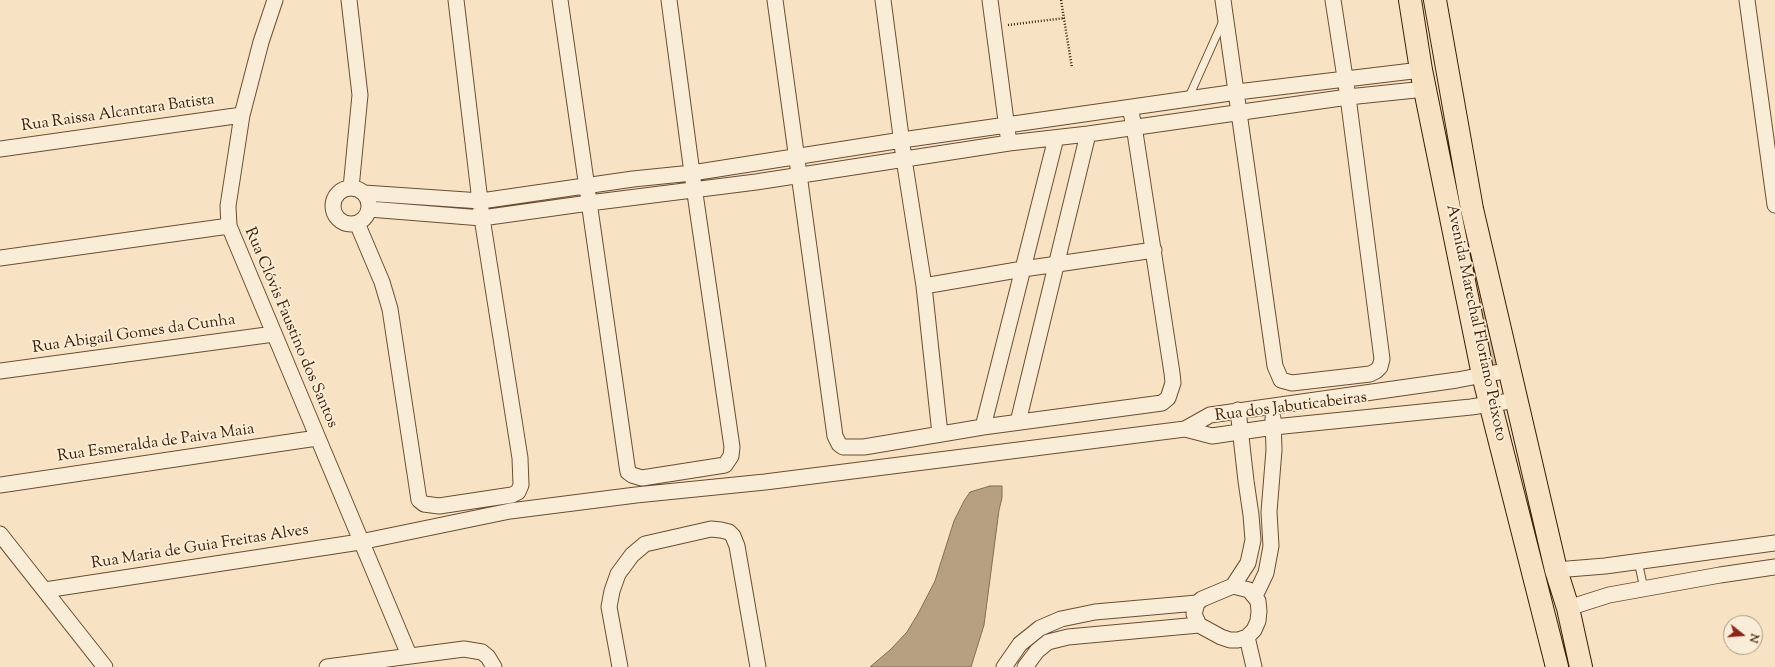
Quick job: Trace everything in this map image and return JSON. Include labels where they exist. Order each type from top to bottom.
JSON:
[{"type":"main road","points":[[1412,10],[1437,9]]},
{"type":"main road","name":"Avenida Marechal Floriano Peixoto","points":[[1437,9],[1472,209],[1556,570],[1568,608],[1581,667]]},
{"type":"main road","name":"Avenida Marechal Floriano Peixoto","points":[[1412,10],[1423,80],[1483,375],[1492,405],[1557,667]]},
{"type":"main road","points":[[1468,296],[1490,286]]},
{"type":"street","points":[[229,226],[228,206],[242,115],[261,42],[275,0]]},
{"type":"street","points":[[349,0],[360,95],[357,190],[369,204],[368,210],[362,220],[357,223],[346,223],[337,217],[334,212],[334,201],[340,191],[357,190],[481,201],[692,173],[902,140],[1237,92],[1344,80],[1423,80]]},
{"type":"street","points":[[357,223],[382,282],[390,309],[419,500],[424,504],[439,506],[512,495],[518,492],[521,485],[520,458],[482,218],[456,0]]},
{"type":"street","points":[[560,0],[590,203],[626,466],[628,472],[642,478],[725,465],[731,456],[732,447],[692,173],[669,0]]},
{"type":"street","points":[[775,0],[798,157],[835,436],[839,444],[843,447],[864,447],[983,427],[1162,403],[1168,398],[1173,383],[1172,372],[1154,250],[1130,108]]},
{"type":"street","points":[[883,0],[904,159],[924,286],[940,434]]},
{"type":"street","points":[[990,0],[1009,143]]},
{"type":"street","points":[[1223,0],[1277,374],[1281,380],[1292,383],[1370,374],[1380,367],[1382,359],[1348,97],[1344,80],[1333,0]]},
{"type":"street","points":[[1747,0],[1775,205]]},
{"type":"street","points":[[368,210],[482,218],[800,175],[1009,143],[1088,134],[1134,126],[1348,97],[1423,80]]},
{"type":"street","name":"Rua Raissa Alcantara Batista","points":[[0,149],[242,115]]},
{"type":"street","points":[[1018,422],[1088,134]]},
{"type":"street","points":[[983,427],[1056,138]]},
{"type":"street","name":"Rua Clóvis Faustino dos Santos","points":[[0,258],[229,226],[360,542],[409,655]]},
{"type":"street","points":[[924,286],[1023,269],[1154,250]]},
{"type":"street","name":"Rua Abigail Gomes da Cunha","points":[[0,371],[274,334]]},
{"type":"street","name":"Rua dos Jabuticabeiras","points":[[1185,429],[1210,415],[1510,370]]},
{"type":"street","name":"Rua dos Jabuticabeiras","points":[[1185,429],[1212,436],[1274,427],[1492,405],[1517,400]]},
{"type":"street","points":[[1255,596],[1266,573],[1271,546],[1269,512],[1274,427],[1271,405]]},
{"type":"street","points":[[1004,667],[1020,644],[1040,628],[1061,619],[1095,612],[1197,603],[1202,599],[1233,586],[1248,563],[1253,540],[1238,410]]},
{"type":"street","name":"Rua Maria de Guia Freitas Alves","points":[[45,590],[360,542],[482,516],[555,505],[765,482],[1185,429]]},
{"type":"street","name":"Rua Esmeralda de Paiva Maia","points":[[0,485],[317,438]]},
{"type":"street","points":[[620,667],[609,607],[612,591],[618,574],[632,555],[644,544],[711,529],[729,532],[734,536],[758,667]]},
{"type":"street","points":[[0,534],[105,667]]},
{"type":"street","points":[[1556,570],[1775,543]]},
{"type":"street","points":[[1738,548],[1742,572]]},
{"type":"street","points":[[1568,608],[1596,598],[1775,567]]},
{"type":"street","points":[[1028,666],[1037,651],[1048,642],[1068,637],[1198,625],[1230,640],[1238,640],[1246,637],[1254,630],[1258,621],[1258,601],[1249,590],[1233,586]]},
{"type":"street","points":[[1197,603],[1194,614],[1198,625]]},
{"type":"street","points":[[1246,637],[1254,667]]},
{"type":"street","points":[[327,667],[409,655],[464,649],[482,652],[488,657],[494,667]]},
{"type":"lane","points":[[1188,99],[1226,16]]},
{"type":"lane","points":[[1638,560],[1644,589]]},
{"type":"path","points":[[1061,0],[1072,68]]},
{"type":"path","points":[[1008,25],[1065,18]]},
{"type":"shaded area","points":[[1488,290],[1506,368],[1484,372],[1470,297]]},
{"type":"shaded area","points":[[990,486],[1002,486],[1002,498],[999,510],[984,625],[971,667],[870,667],[890,650],[907,632],[919,612],[935,581],[954,521],[964,501],[970,492]]}]
